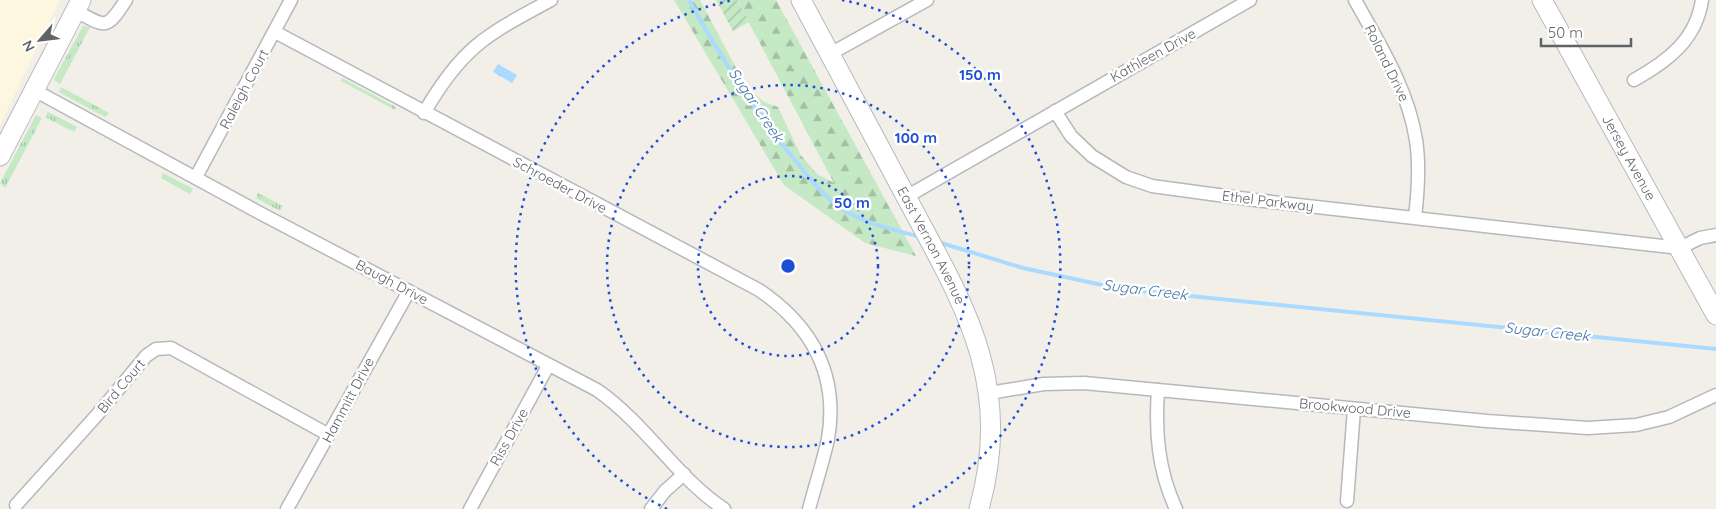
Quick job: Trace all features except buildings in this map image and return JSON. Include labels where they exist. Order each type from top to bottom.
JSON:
[{"type":"main road","name":"East Vernon Avenue","points":[[802,0],[953,283],[975,333],[989,393],[990,444],[988,470],[979,509]]},
{"type":"main road","name":"Jersey Avenue","points":[[1542,0],[1716,315]]},
{"type":"main road","points":[[0,156],[78,5]]},
{"type":"street","points":[[78,5],[100,24],[107,24],[112,21],[126,0]]},
{"type":"street","name":"Raleigh Court","points":[[196,177],[291,0]]},
{"type":"street","points":[[424,112],[444,78],[475,45],[500,28],[551,0]]},
{"type":"street","points":[[830,54],[927,0]]},
{"type":"street","name":"Kathleen Drive","points":[[1055,111],[1250,0]]},
{"type":"street","name":"Roland Drive","points":[[1355,0],[1394,72],[1408,105],[1416,141],[1418,164],[1415,217]]},
{"type":"street","points":[[1634,80],[1663,62],[1683,44],[1697,21],[1702,0]]},
{"type":"street","name":"Schroeder Drive","points":[[275,32],[759,290],[787,310],[802,328],[822,364],[829,391],[830,420],[828,439],[809,509]]},
{"type":"street","name":"Baugh Drive","points":[[34,90],[548,366],[581,381],[612,401],[644,430],[700,490],[724,509]]},
{"type":"street","points":[[907,198],[1055,111]]},
{"type":"street","name":"Ethel Parkway","points":[[1055,111],[1071,136],[1085,151],[1109,168],[1140,183],[1188,192],[1680,248]]},
{"type":"street","points":[[1680,248],[1700,238],[1716,234]]},
{"type":"street","name":"Hammitt Drive","points":[[287,509],[409,291]]},
{"type":"street","name":"Bird Court","points":[[16,504],[97,415],[141,361],[156,349],[171,348],[329,436]]},
{"type":"street","name":"Riss Drive","points":[[470,509],[548,366]]},
{"type":"street","name":"Brookwood Drive","points":[[989,393],[1063,383],[1588,428],[1636,425],[1669,417],[1716,395]]},
{"type":"street","points":[[1158,390],[1156,427],[1158,450],[1164,480],[1176,509]]},
{"type":"street","points":[[1347,502],[1354,409]]},
{"type":"street","points":[[651,509],[665,491],[684,474]]},
{"type":"shaded area","points":[[0,0],[60,0],[0,125]]},
{"type":"green space","points":[[674,0],[700,0],[745,85],[764,102],[778,107],[800,154],[817,174],[834,183],[737,0],[776,0],[916,256],[865,243],[784,185]]},
{"type":"green space","points":[[716,0],[737,0],[749,22],[733,31]]},
{"type":"green space","points":[[83,26],[90,27],[60,84],[54,80],[55,77]]},
{"type":"green space","points":[[342,78],[396,107],[395,110],[341,81]]},
{"type":"green space","points":[[61,87],[109,113],[105,117],[59,92]]},
{"type":"green space","points":[[48,112],[77,127],[74,132],[45,117]]},
{"type":"green space","points":[[36,115],[42,118],[5,188],[0,183]]},
{"type":"green space","points":[[163,173],[193,189],[190,194],[161,178]]},
{"type":"green space","points":[[258,193],[283,206],[280,211],[256,198]]},
{"type":"water","points":[[498,64],[517,75],[512,83],[493,72]]},
{"type":"waterway","name":"Sugar Creek","points":[[689,0],[754,106],[783,146],[831,201],[862,219],[920,237]]},
{"type":"waterway","name":"Sugar Creek","points":[[938,242],[1023,268],[1121,289],[1716,349]]}]
